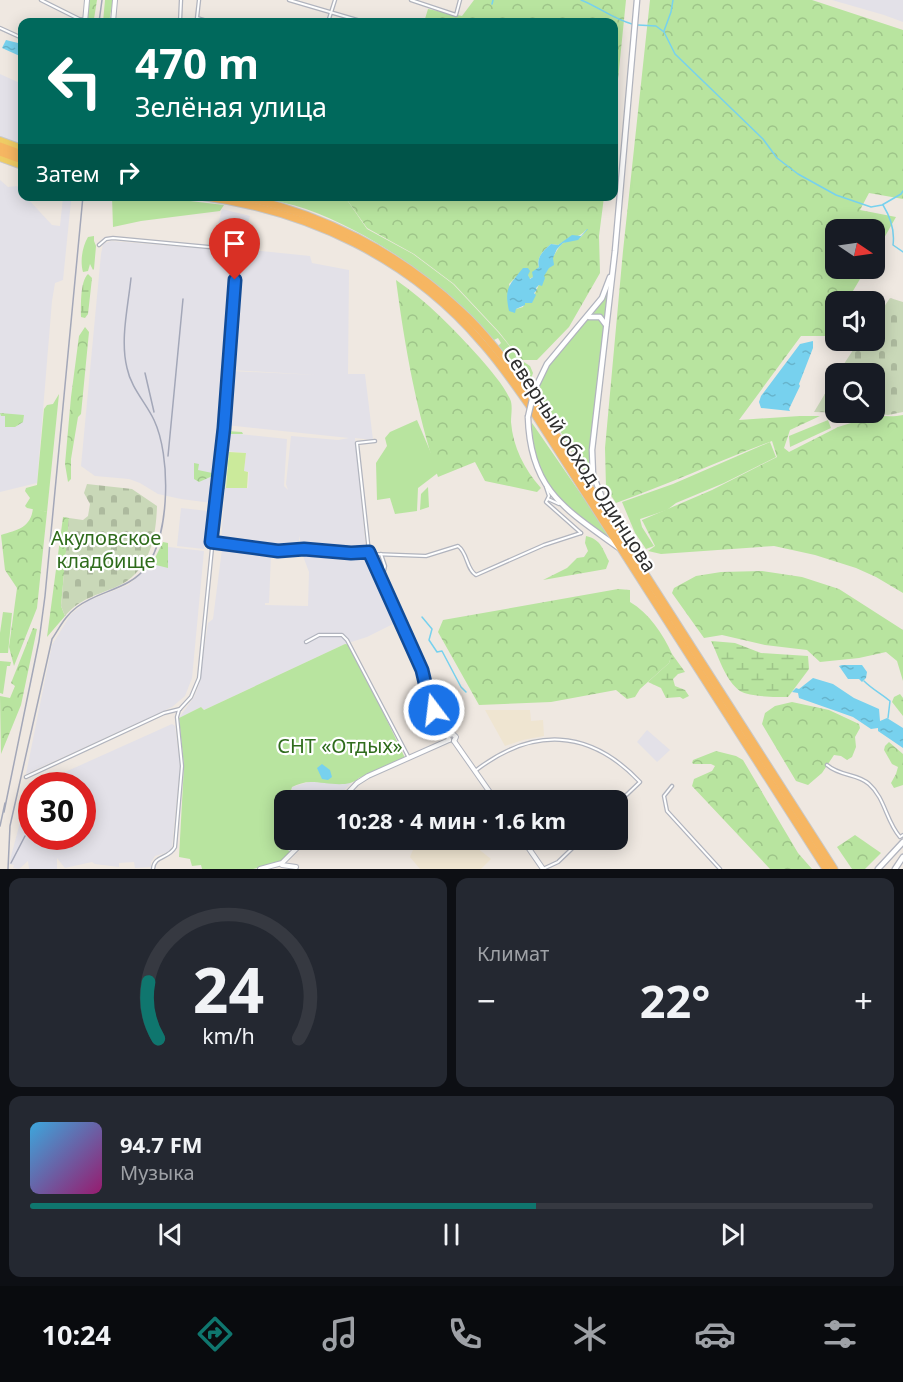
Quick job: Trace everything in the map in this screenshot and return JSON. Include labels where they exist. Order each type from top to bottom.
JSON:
[{"type":"highway","points":[[0,146],[18,153]]},
{"type":"highway","points":[[0,152],[18,159]]},
{"type":"highway","name":"Северный обход Одинцова","points":[[225,201],[269,210],[331,231],[397,266],[434,294],[482,342],[504,370],[826,869]]},
{"type":"highway","name":"Северный обход Одинцова","points":[[259,201],[293,210],[347,232],[400,261],[460,310],[488,340],[520,381],[834,869]]},
{"type":"main road","points":[[621,537],[596,487],[592,464],[615,251],[638,0]]},
{"type":"main road","points":[[0,140],[18,147]]},
{"type":"main road","points":[[0,158],[18,165]]},
{"type":"main road","points":[[615,251],[606,290],[585,320],[547,364],[534,391],[528,417],[531,450],[547,487],[562,506],[622,551]]},
{"type":"main road","points":[[585,320],[592,316],[600,316],[605,322],[606,331]]},
{"type":"main road","points":[[878,869],[903,842]]},
{"type":"main road","points":[[895,869],[903,857]]},
{"type":"street","points":[[41,0],[74,18]]},
{"type":"street","points":[[85,18],[87,0]]},
{"type":"street","points":[[113,18],[115,0]]},
{"type":"street","points":[[180,18],[181,0]]},
{"type":"street","points":[[197,18],[199,0]]},
{"type":"street","points":[[289,0],[351,18]]},
{"type":"street","points":[[329,18],[335,0]]},
{"type":"street","points":[[411,0],[456,15],[460,0]]},
{"type":"street","points":[[429,6],[431,0]]},
{"type":"street","points":[[0,28],[18,36]]},
{"type":"street","points":[[99,245],[106,239],[117,238],[230,249],[236,253],[237,259],[224,428],[198,678],[191,697],[180,709],[177,717],[182,766],[176,847],[170,855],[157,859],[153,869]]},
{"type":"street","points":[[375,441],[357,443],[369,552],[422,670],[429,700],[434,710],[450,734],[451,741],[488,790]]},
{"type":"street","points":[[211,542],[278,551],[304,549],[426,556],[458,546],[463,550],[472,574],[476,574],[544,545],[581,533],[547,500],[542,477]]},
{"type":"street","points":[[547,500],[562,506]]},
{"type":"street","points":[[381,554],[384,566],[382,583]]},
{"type":"street","points":[[306,642],[319,635],[341,634],[351,645],[409,758]]},
{"type":"street","points":[[37,772],[156,717],[180,709]]},
{"type":"street","points":[[475,771],[498,754],[523,744],[544,740],[573,742],[590,746],[624,766],[640,782],[628,794]]},
{"type":"street","points":[[352,790],[363,779],[451,741]]},
{"type":"street","points":[[827,765],[842,775],[867,782],[881,799],[894,830],[900,837],[903,835]]},
{"type":"street","points":[[672,786],[664,796],[667,811],[720,869]]},
{"type":"street","points":[[278,865],[295,850]]},
{"type":"street","points":[[530,850],[543,869],[558,862],[571,850]]},
{"type":"street","points":[[289,857],[297,868]]},
{"type":"street","points":[[260,869],[278,865],[297,868]]},
{"type":"shaded area","points":[[832,0],[903,0],[903,22],[884,15]]},
{"type":"shaded area","points":[[0,74],[18,82],[18,143],[0,136]]},
{"type":"shaded area","points":[[0,180],[8,187],[17,186],[18,201],[30,201],[52,225],[60,226],[63,201],[71,201],[63,280],[55,283],[52,301],[37,483],[0,492]]},
{"type":"shaded area","points":[[222,209],[250,216],[246,231],[218,224]]},
{"type":"shaded area","points":[[111,241],[221,250],[233,261],[212,503],[158,494],[129,479],[95,476],[81,466],[101,254],[103,244]]},
{"type":"shaded area","points":[[241,249],[310,256],[312,263],[349,270],[348,374],[365,374],[373,440],[355,438],[366,550],[365,560],[380,580],[399,621],[204,710],[201,707],[179,718],[194,697],[199,685],[208,623],[213,619],[222,549],[271,555],[269,603],[265,605],[308,606],[309,572],[300,548],[300,536],[297,549],[221,542],[225,488],[248,488],[249,472],[244,471],[246,453],[227,451],[229,433],[287,439],[284,486],[288,490],[286,484],[291,436],[338,440],[349,438],[226,425],[231,371],[317,375],[231,370]]},
{"type":"shaded area","points":[[181,508],[208,511],[204,549],[177,546]]},
{"type":"shaded area","points":[[160,546],[204,551],[192,678],[185,696],[172,707],[26,772],[52,645],[71,614],[88,601],[128,585],[155,559]]},
{"type":"shaded area","points":[[485,710],[530,710],[531,721],[543,720],[544,736],[505,746]]},
{"type":"shaded area","points":[[172,724],[175,726],[180,766],[172,847],[168,852],[155,856],[151,867],[135,868],[134,862],[119,863],[119,867],[92,862],[65,868],[57,858],[57,869],[29,869],[28,861],[19,869],[13,868],[14,865],[9,864],[18,830],[18,850],[96,850],[96,772],[65,772]]},
{"type":"shaded area","points":[[647,730],[670,750],[657,762],[637,742]]},
{"type":"shaded area","points":[[309,782],[352,782],[344,790],[291,790],[292,787]]},
{"type":"shaded area","points":[[413,850],[480,850],[491,859],[481,869],[420,869],[410,857]]},
{"type":"green space","points":[[88,0],[97,0],[94,18],[86,18]]},
{"type":"green space","points":[[105,0],[113,0],[110,18],[103,18]]},
{"type":"green space","points":[[474,0],[626,0],[618,79],[618,18],[425,18],[428,9],[462,16]]},
{"type":"green space","points":[[650,0],[812,0],[903,30],[903,199],[869,193],[860,210],[896,217],[885,236],[885,219],[825,219],[825,279],[860,279],[853,291],[825,291],[825,336],[801,336],[739,420],[820,416],[790,430],[784,448],[789,452],[838,427],[851,423],[885,423],[885,416],[903,415],[903,593],[856,568],[815,555],[774,546],[661,554],[648,551],[655,546],[642,520],[712,490],[777,457],[772,441],[616,503],[606,488],[605,448]]},
{"type":"green space","points":[[112,201],[190,201],[224,205],[220,211],[113,227]]},
{"type":"green space","points":[[276,201],[348,201],[367,229],[413,254],[453,284],[521,360],[530,366],[533,373],[530,382],[532,391],[498,346],[501,343],[498,338],[494,340],[431,280],[358,232],[306,209]]},
{"type":"green space","points":[[348,201],[603,201],[599,236],[600,273],[569,327],[537,360],[521,360],[499,332],[454,284],[414,254],[367,228]],"holes":[[[587,229],[578,239],[567,241],[560,246],[532,302],[525,302],[523,307],[516,309],[509,284],[516,277],[528,275],[529,279],[533,277],[533,273],[539,267],[538,263],[543,251],[551,244],[558,245],[580,235]]]},
{"type":"green space","points":[[94,236],[96,246],[94,269],[90,264],[88,271],[83,272],[84,245],[88,237]]},
{"type":"green space","points":[[88,274],[92,278],[88,314],[85,318],[81,317],[82,294],[85,277]]},
{"type":"green space","points":[[396,280],[419,297],[450,326],[504,388],[511,401],[512,431],[517,449],[529,473],[541,488],[537,492],[485,481],[475,462],[438,477],[423,428],[412,379]]},
{"type":"green space","points":[[609,286],[606,320],[601,315],[593,314],[604,299]]},
{"type":"green space","points":[[890,298],[903,302],[903,412],[888,415],[885,415],[885,363],[845,363],[852,351],[885,351],[885,305]]},
{"type":"green space","points":[[591,318],[599,319],[604,327],[591,451],[590,467],[593,481],[536,392],[557,355]]},
{"type":"green space","points":[[85,327],[89,332],[81,414],[78,417],[71,459],[71,479],[68,482],[65,464],[71,397],[79,336]]},
{"type":"green space","points":[[59,394],[47,512],[27,508],[25,506],[30,498],[25,491],[26,488],[37,485],[44,409],[47,405],[53,404]]},
{"type":"green space","points":[[825,394],[825,412],[814,412]]},
{"type":"green space","points":[[0,413],[24,415],[23,422],[15,427],[5,427],[5,416],[1,416]]},
{"type":"green space","points":[[417,420],[439,472],[418,488],[417,511],[395,514],[390,498],[377,500],[376,463],[387,446],[385,438],[390,432]]},
{"type":"green space","points":[[825,421],[829,423],[831,428],[790,447],[789,436]]},
{"type":"green space","points":[[532,423],[616,545],[570,508],[547,480],[534,445]]},
{"type":"green space","points":[[225,432],[243,434],[230,434],[227,457],[223,457]]},
{"type":"green space","points":[[770,442],[776,457],[724,483],[676,503],[667,510],[640,519],[642,527],[654,546],[646,549],[635,533],[622,502],[673,484]]},
{"type":"green space","points":[[229,452],[246,453],[244,471],[248,472],[247,488],[226,488]]},
{"type":"green space","points":[[228,459],[225,489],[219,490],[222,461]]},
{"type":"green space","points":[[194,463],[199,464],[198,470],[217,474],[199,482],[194,479]]},
{"type":"green space","name":"Акуловское кладбище","points":[[87,484],[132,489],[157,506],[155,528],[146,560],[132,577],[78,604],[65,616],[61,606],[69,518],[83,520],[88,516],[90,504],[84,493]]},
{"type":"green space","points":[[428,487],[429,507],[420,510],[421,494]]},
{"type":"green space","points":[[33,508],[47,512],[37,608],[14,666],[9,647],[17,588],[5,570],[1,535],[18,530],[26,524],[32,515]]},
{"type":"green space","points":[[63,517],[69,518],[61,606],[65,616],[47,637]]},
{"type":"green space","points":[[586,536],[598,542],[603,549],[609,561],[606,569],[543,580],[567,568],[577,558],[584,557],[588,551],[585,543]]},
{"type":"green space","points":[[163,542],[168,543],[168,568],[152,564]]},
{"type":"green space","points":[[762,571],[802,577],[839,589],[903,630],[903,681],[897,661],[886,652],[859,658],[820,662],[807,650],[765,645],[722,635],[704,638],[672,593],[674,588],[696,576],[721,572]]},
{"type":"green space","points":[[618,589],[630,590],[630,602],[655,625],[672,654],[669,663],[640,689],[635,697],[627,699],[616,690],[551,702],[479,705],[438,632],[443,620]]},
{"type":"green space","points":[[3,612],[12,613],[8,653],[0,653]]},
{"type":"green space","points":[[33,628],[37,629],[21,705],[1,754],[0,696],[10,698],[15,686],[11,683]]},
{"type":"green space","points":[[711,641],[735,643],[761,653],[808,656],[809,669],[788,697],[744,693],[730,681]]},
{"type":"green space","name":"СНТ «Отдых»","points":[[345,644],[351,645],[405,758],[349,783],[308,782],[292,787],[291,790],[274,790],[274,850],[291,852],[282,862],[253,869],[202,869],[201,865],[192,866],[190,859],[179,857],[184,766],[179,718],[201,707],[204,710]]},
{"type":"green space","points":[[672,654],[685,672],[673,679],[675,686],[685,690],[689,696],[683,699],[680,697],[666,698],[661,688],[648,682],[669,663]]},
{"type":"green space","points":[[0,661],[11,662],[10,666],[7,666],[3,694],[0,693]]},
{"type":"green space","points":[[900,694],[903,698],[903,716],[892,702],[894,697]]},
{"type":"green space","points":[[792,702],[829,710],[859,724],[860,728],[855,737],[856,747],[852,757],[847,760],[834,755],[822,773],[808,785],[796,781],[762,724],[765,713],[775,706]]},
{"type":"green space","points":[[889,742],[903,754],[903,785],[894,788],[891,783],[898,767],[892,764],[884,750]]},
{"type":"green space","points":[[716,751],[743,760],[798,853],[812,869],[770,869],[692,786],[694,779],[712,771],[715,766],[694,764],[693,760]]},
{"type":"green space","points":[[855,835],[881,853],[865,869],[852,869],[837,847]]},
{"type":"water","points":[[6,40],[18,43],[18,55],[2,48]]},
{"type":"water","points":[[587,229],[578,240],[563,243],[557,249],[553,258],[554,265],[544,276],[542,286],[539,285],[536,288],[534,293],[536,295],[532,303],[525,303],[516,309],[515,313],[509,311],[507,297],[509,287],[523,268],[528,268],[530,271],[528,275],[530,279],[533,277],[532,272],[539,267],[541,254],[548,246],[558,245],[572,235],[581,236]]},
{"type":"water","points":[[813,341],[813,348],[790,411],[761,408],[759,402],[761,396],[800,344]]},
{"type":"water","points":[[862,665],[867,672],[866,678],[862,682],[859,679],[848,679],[839,666]]},
{"type":"water","points":[[813,678],[833,684],[854,698],[879,709],[880,721],[887,718],[903,728],[903,748],[878,731],[878,728],[871,729],[853,717],[799,698],[798,693],[792,692]]},
{"type":"water","points":[[322,764],[330,770],[332,777],[328,780],[322,779],[317,768]]},
{"type":"waterway","points":[[492,4],[493,0]]},
{"type":"waterway","points":[[581,0],[617,18]]},
{"type":"waterway","points":[[664,31],[673,0]]},
{"type":"waterway","points":[[618,18],[632,24]]},
{"type":"waterway","points":[[638,25],[656,26],[664,32],[675,54],[763,139],[777,158],[798,174],[836,195],[871,207],[882,205],[903,191]]},
{"type":"waterway","points":[[883,205],[892,224],[893,245],[903,252]]},
{"type":"waterway","points":[[422,617],[432,629],[429,640],[437,652],[442,651],[466,692]]},
{"type":"waterway","points":[[864,681],[890,701],[888,718]]},
{"type":"railway","points":[[100,18],[102,0]]},
{"type":"railway","points":[[4,812],[39,641],[45,596],[83,201]]},
{"type":"railway","points":[[8,869],[10,826],[52,639],[66,618],[77,607],[123,585],[140,574],[155,552],[164,515],[165,473],[160,435],[132,382],[125,357],[125,323],[131,278]]},
{"type":"railway","points":[[168,456],[183,299]]},
{"type":"railway","points":[[145,373],[154,412]]},
{"type":"railway","points":[[0,826],[5,803]]},
{"type":"railway","points":[[11,863],[18,850]]},
{"type":"route","points":[[235,280],[224,428],[211,542],[278,551],[304,549],[351,553],[369,552],[422,670],[429,700],[434,710]]}]
